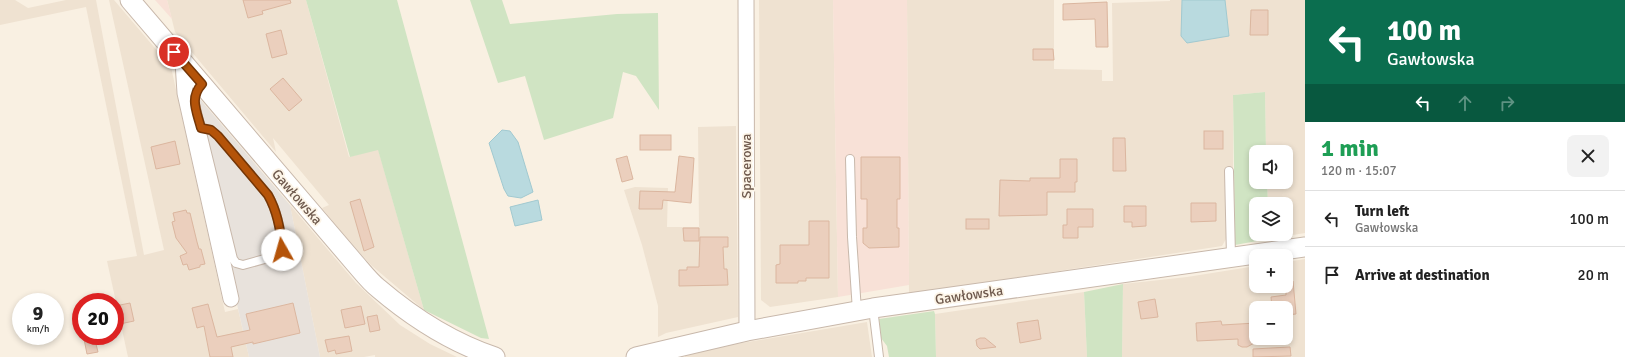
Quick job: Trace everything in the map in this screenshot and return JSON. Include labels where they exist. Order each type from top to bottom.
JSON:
[{"type":"street","name":"Gawłowska","points":[[130,0],[377,288],[445,335],[470,348],[495,357]]},
{"type":"street","name":"Spacerowa","points":[[746,0],[747,331]]},
{"type":"street","points":[[183,62],[185,93],[231,299]]},
{"type":"street","name":"Gawłowska","points":[[636,357],[747,331],[865,310],[1305,247]]},
{"type":"lane","points":[[201,128],[211,130],[218,136],[268,195],[273,203],[282,238],[282,250],[279,255],[243,264],[236,263],[233,259],[194,100],[195,93],[202,84]]},
{"type":"lane","points":[[850,159],[852,237],[865,310],[879,357]]},
{"type":"lane","points":[[1229,171],[1232,257]]},
{"type":"shaded area","points":[[0,0],[15,0],[28,8],[66,0],[96,0],[144,255],[164,250],[109,0],[114,0],[171,67],[225,312],[238,309],[249,357],[128,357],[124,339],[124,293],[114,293],[107,261],[137,256],[86,7],[0,25]]},
{"type":"shaded area","points":[[155,0],[167,0],[172,19]]},
{"type":"shaded area","points":[[167,0],[306,0],[349,157],[378,149],[424,310],[371,265],[346,238],[322,208],[329,205],[273,138],[276,152],[175,32]]},
{"type":"shaded area","points":[[759,0],[833,0],[838,297],[770,307],[761,300]]},
{"type":"shaded area","points":[[833,0],[907,0],[909,285],[838,297]]},
{"type":"shaded area","points":[[907,0],[1054,0],[1054,69],[1102,70],[1102,81],[1113,81],[1112,3],[1170,0],[1305,0],[1305,233],[1293,235],[1293,197],[1268,197],[1267,189],[1293,189],[1293,145],[1266,145],[1265,92],[1233,95],[1233,170],[1225,171],[1226,239],[1222,246],[909,294]]},
{"type":"shaded area","points":[[187,84],[290,205],[320,357],[249,357]]},
{"type":"shaded area","points":[[736,126],[738,317],[666,333],[658,337],[658,306],[642,245],[624,190],[635,187],[668,188],[667,227],[699,227],[698,127]]},
{"type":"shaded area","points":[[290,205],[356,283],[400,325],[430,344],[457,357],[375,357],[375,355],[364,357],[320,357]]},
{"type":"shaded area","points":[[1305,259],[1305,357],[1122,357],[1123,284],[1187,277],[1249,267],[1249,293],[1293,293],[1293,261]]},
{"type":"shaded area","points":[[1084,292],[1087,357],[936,357],[935,314]]},
{"type":"shaded area","points":[[867,322],[872,357],[685,357],[730,345]]},
{"type":"green space","points":[[306,0],[397,0],[489,339],[481,338],[424,310],[378,150],[350,157]]},
{"type":"green space","points":[[470,0],[502,0],[510,24],[617,14],[658,13],[659,110],[636,76],[623,72],[613,118],[544,140],[525,76],[498,83]]},
{"type":"green space","points":[[1265,92],[1266,145],[1249,145],[1249,189],[1267,189],[1268,197],[1249,197],[1249,241],[1257,241],[1235,245],[1233,95]]},
{"type":"green space","points":[[1123,284],[1122,357],[1087,357],[1084,292]]},
{"type":"green space","points":[[934,311],[936,357],[889,357],[887,346],[881,338],[879,319]]},
{"type":"water","points":[[1182,0],[1225,0],[1229,36],[1187,43],[1181,36]]},
{"type":"water","points":[[502,130],[510,131],[518,142],[533,192],[521,198],[508,196],[504,189],[489,143]]},
{"type":"water","points":[[538,200],[542,220],[515,226],[510,207]]},
{"type":"building","points":[[243,0],[290,0],[291,3],[262,11],[263,14],[248,18]]},
{"type":"building","points":[[1107,2],[1108,47],[1096,47],[1095,19],[1063,20],[1063,4]]},
{"type":"building","points":[[1251,10],[1268,10],[1268,35],[1250,35]]},
{"type":"building","points":[[281,30],[287,54],[272,58],[266,34]]},
{"type":"building","points":[[1033,49],[1053,49],[1054,60],[1033,60]]},
{"type":"building","points":[[283,78],[302,100],[289,111],[270,89]]},
{"type":"building","points":[[1204,131],[1223,131],[1223,149],[1204,149]]},
{"type":"building","points":[[640,135],[671,135],[671,150],[640,150]]},
{"type":"building","points":[[1113,138],[1125,138],[1126,171],[1113,171]]},
{"type":"building","points":[[175,141],[180,164],[156,169],[151,147]]},
{"type":"building","points":[[627,156],[633,179],[622,182],[616,159]]},
{"type":"building","points":[[679,156],[694,158],[691,203],[663,200],[662,209],[639,209],[640,191],[675,192]]},
{"type":"building","points":[[861,157],[900,157],[900,199],[897,199],[897,228],[899,228],[899,247],[869,248],[863,243],[863,228],[867,228],[867,199],[861,199]]},
{"type":"building","points":[[1060,159],[1077,159],[1077,182],[1075,182],[1075,192],[1047,192],[1047,215],[999,216],[1000,180],[1030,181],[1030,178],[1060,178]]},
{"type":"building","points":[[360,199],[374,247],[364,251],[350,202]]},
{"type":"building","points":[[1191,203],[1216,203],[1216,221],[1191,222]]},
{"type":"building","points":[[1124,206],[1146,206],[1146,226],[1132,227],[1132,222],[1124,222]]},
{"type":"building","points":[[1067,209],[1093,209],[1093,227],[1078,227],[1078,238],[1063,238],[1063,225],[1067,225]]},
{"type":"building","points":[[186,210],[187,213],[190,213],[199,249],[201,249],[205,264],[189,270],[187,264],[183,265],[180,256],[187,253],[176,238],[172,222],[175,221],[173,213]]},
{"type":"building","points":[[966,219],[989,219],[989,229],[966,229]]},
{"type":"building","points":[[809,221],[829,221],[829,278],[806,278],[806,281],[798,281],[798,283],[776,283],[776,265],[780,264],[780,245],[809,245]]},
{"type":"building","points":[[683,228],[699,228],[699,241],[684,241]]},
{"type":"building","points":[[700,237],[728,237],[728,247],[723,247],[724,269],[727,269],[728,285],[679,286],[679,270],[687,270],[687,267],[699,267]]},
{"type":"building","points":[[1293,281],[1296,314],[1293,314],[1293,301],[1271,301],[1271,297],[1286,295],[1286,293],[1293,293]]},
{"type":"building","points":[[1155,299],[1158,317],[1141,319],[1138,302]]},
{"type":"building","points":[[130,303],[134,321],[124,323],[124,304]]},
{"type":"building","points":[[293,303],[300,333],[253,344],[253,342],[231,347],[233,357],[210,357],[204,326],[197,328],[192,308],[208,304],[217,337],[250,330],[246,314]]},
{"type":"building","points":[[361,306],[365,324],[345,328],[341,310]]},
{"type":"building","points":[[377,315],[380,330],[370,332],[367,317]]},
{"type":"building","points":[[1038,320],[1041,339],[1020,343],[1017,323]]},
{"type":"building","points":[[1221,321],[1222,325],[1249,323],[1249,345],[1251,345],[1242,347],[1238,345],[1238,339],[1197,341],[1196,323]]},
{"type":"building","points":[[349,336],[352,351],[336,354],[335,350],[328,352],[325,340]]},
{"type":"building","points":[[985,338],[996,347],[980,349],[977,346],[976,340]]},
{"type":"building","points":[[85,345],[96,345],[98,352],[87,354]]},
{"type":"building","points":[[1290,347],[1291,356],[1253,357],[1253,349]]},
{"type":"route","points":[[174,52],[202,84],[195,93],[194,100],[201,128],[211,130],[218,136],[268,195],[273,203],[282,238],[282,250]]}]
